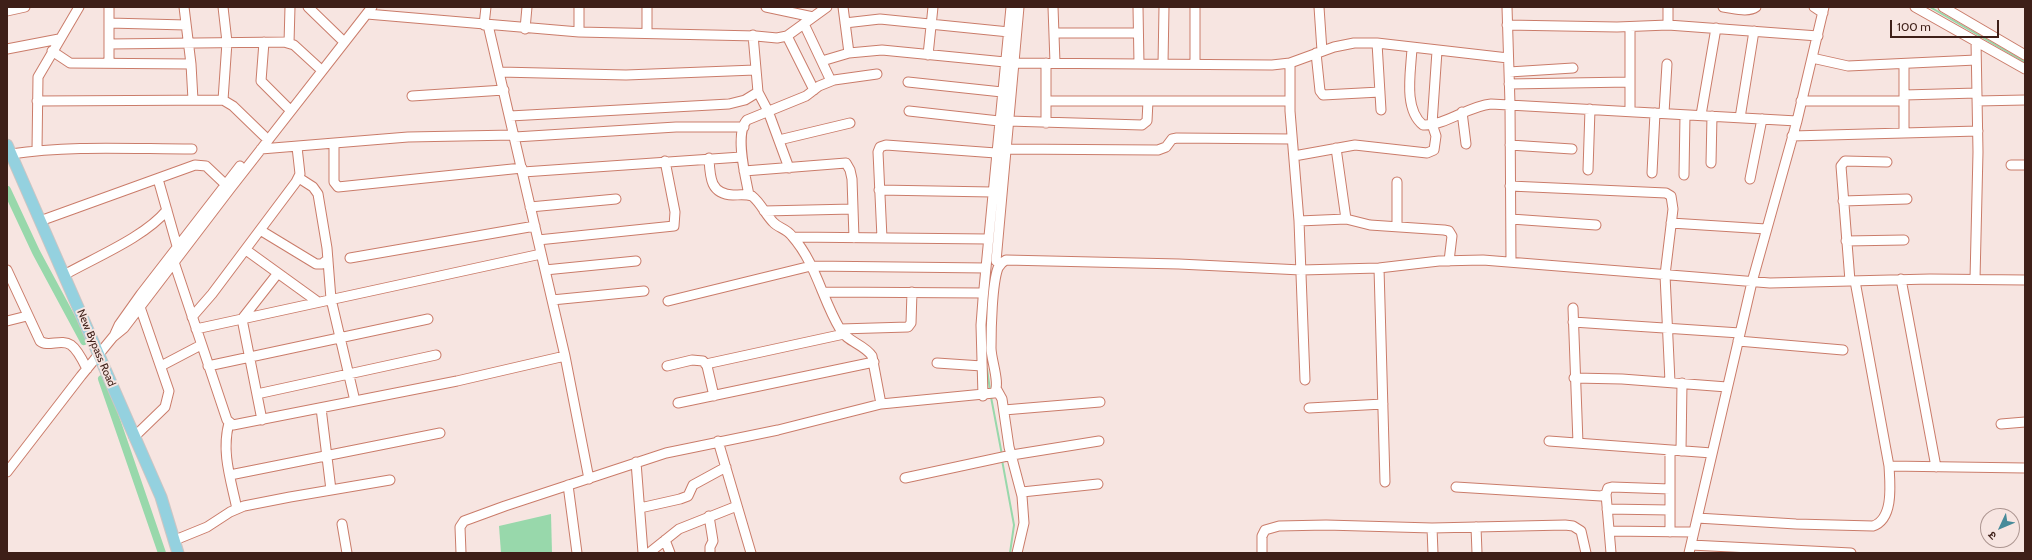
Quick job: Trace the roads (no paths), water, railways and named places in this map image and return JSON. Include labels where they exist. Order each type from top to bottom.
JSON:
[{"type":"main road","name":"New Bypass Road","points":[[9,149],[100,354],[134,437],[161,497],[178,553]]},
{"type":"street","points":[[7,10],[25,7]]},
{"type":"street","points":[[37,150],[38,77],[79,7]]},
{"type":"street","points":[[109,7],[109,63]]},
{"type":"street","points":[[184,7],[191,64],[193,100]]},
{"type":"street","points":[[222,100],[227,42],[223,7]]},
{"type":"street","points":[[288,43],[290,7]]},
{"type":"street","points":[[308,7],[341,39]]},
{"type":"street","points":[[486,7],[486,25],[500,72],[515,136],[565,356],[589,478]]},
{"type":"street","points":[[525,28],[527,7]]},
{"type":"street","points":[[579,7],[579,32]]},
{"type":"street","points":[[647,7],[647,33]]},
{"type":"street","points":[[766,7],[813,17]]},
{"type":"street","points":[[366,9],[486,25],[579,32],[753,35],[777,38],[787,36],[827,7]]},
{"type":"street","points":[[843,7],[849,53]]},
{"type":"street","points":[[928,55],[934,7]]},
{"type":"street","points":[[990,394],[991,349],[998,269],[992,262],[988,239],[996,153],[1003,121],[1009,63],[1011,7]]},
{"type":"street","points":[[990,394],[982,366],[981,325],[983,293],[992,262],[1005,149],[1002,92],[1019,7]]},
{"type":"street","points":[[1046,123],[1046,101],[1054,33],[1053,7]]},
{"type":"street","points":[[1138,7],[1139,64]]},
{"type":"street","points":[[1163,64],[1164,7]]},
{"type":"street","points":[[1195,7],[1195,64]]},
{"type":"street","points":[[1319,7],[1320,91],[1323,95],[1380,92]]},
{"type":"street","points":[[1507,7],[1510,104],[1511,262]]},
{"type":"street","points":[[1668,7],[1668,25]]},
{"type":"street","points":[[1727,7],[1747,9],[1756,7]]},
{"type":"street","points":[[1814,7],[1824,10],[1797,121],[1752,282],[1690,549],[1851,553]]},
{"type":"street","points":[[1915,7],[2025,69]]},
{"type":"street","points":[[1943,7],[2025,56]]},
{"type":"street","points":[[114,337],[119,325],[177,246],[318,67],[366,9]]},
{"type":"street","points":[[7,472],[87,369],[114,337],[124,328],[366,9]]},
{"type":"street","points":[[845,23],[880,19],[932,23],[1009,32]]},
{"type":"street","points":[[109,23],[186,25]]},
{"type":"street","points":[[804,24],[831,81]]},
{"type":"street","points":[[1507,25],[1630,27],[1668,25],[1818,36]]},
{"type":"street","points":[[1630,27],[1630,111]]},
{"type":"street","points":[[1701,116],[1716,28]]},
{"type":"street","points":[[1740,118],[1754,31]]},
{"type":"street","points":[[1054,33],[1138,33]]},
{"type":"street","points":[[753,35],[758,92],[768,111],[788,168]]},
{"type":"street","points":[[787,36],[814,90]]},
{"type":"street","points":[[7,49],[59,40]]},
{"type":"street","points":[[1975,279],[1978,131],[1976,41]]},
{"type":"street","points":[[109,44],[227,42],[288,43],[318,67]]},
{"type":"street","points":[[264,42],[261,82],[287,107]]},
{"type":"street","points":[[822,60],[849,53],[882,50],[1009,63],[1272,65],[1290,63],[1319,52],[1354,43],[1377,43],[1508,58]]},
{"type":"street","points":[[1377,43],[1381,110]]},
{"type":"street","points":[[1412,48],[1412,109],[1423,125],[1432,124],[1486,104],[1510,104],[1797,121]]},
{"type":"street","points":[[52,51],[70,63],[191,64]]},
{"type":"street","points":[[1294,156],[1355,145],[1427,153],[1434,150],[1436,136],[1432,124],[1437,51]]},
{"type":"street","points":[[1812,58],[1848,66],[1976,60]]},
{"type":"street","points":[[1290,63],[1289,101],[1300,221],[1305,380]]},
{"type":"street","points":[[1652,173],[1667,64]]},
{"type":"street","points":[[1904,64],[1904,133]]},
{"type":"street","points":[[1508,72],[1573,68]]},
{"type":"street","points":[[500,72],[626,75],[755,70]]},
{"type":"street","points":[[749,195],[741,157],[744,127],[747,120],[806,96],[831,81],[877,74]]},
{"type":"street","points":[[908,82],[1002,92]]},
{"type":"street","points":[[1509,84],[1630,82]]},
{"type":"street","points":[[412,96],[504,90]]},
{"type":"street","points":[[510,116],[729,104],[745,100],[758,92]]},
{"type":"street","points":[[1801,101],[1977,97],[2025,100]]},
{"type":"street","points":[[37,101],[222,100],[233,106],[264,136]]},
{"type":"street","points":[[1046,101],[1289,101]]},
{"type":"street","points":[[909,111],[1003,121],[1142,125],[1147,121],[1148,101]]},
{"type":"street","points":[[1588,170],[1590,109]]},
{"type":"street","points":[[1462,112],[1466,144]]},
{"type":"street","points":[[1684,174],[1685,114]]},
{"type":"street","points":[[1711,163],[1712,116]]},
{"type":"street","points":[[1750,179],[1762,119]]},
{"type":"street","points":[[779,140],[850,123]]},
{"type":"street","points":[[261,149],[408,137],[515,136],[676,127],[744,127]]},
{"type":"street","points":[[1792,136],[1978,131]]},
{"type":"street","points":[[1005,149],[1158,150],[1166,147],[1172,139],[1177,138],[1292,139]]},
{"type":"street","points":[[334,144],[334,182],[338,187],[522,170],[741,157]]},
{"type":"street","points":[[1510,145],[1572,149]]},
{"type":"street","points":[[882,238],[878,149],[883,146],[996,153]]},
{"type":"street","points":[[192,317],[246,250],[299,178],[297,147]]},
{"type":"street","points":[[1336,148],[1346,219]]},
{"type":"street","points":[[9,149],[192,150]]},
{"type":"street","points":[[709,158],[710,174],[716,189],[725,194],[749,195],[756,199],[774,224],[784,228],[793,237],[811,266],[842,332],[869,352],[874,362],[881,404]]},
{"type":"street","points":[[538,240],[674,226],[676,220],[675,212],[665,161]]},
{"type":"street","points":[[1697,518],[1796,524],[1873,526],[1882,521],[1886,514],[1890,492],[1889,466],[1852,281],[1846,241],[1840,171],[1842,163],[1851,161],[1887,162]]},
{"type":"street","points":[[744,171],[846,163],[851,175],[854,238]]},
{"type":"street","points":[[40,221],[201,164],[225,184]]},
{"type":"street","points":[[2011,165],[2025,164]]},
{"type":"street","points":[[299,178],[313,187],[318,194],[328,259],[331,299],[355,401]]},
{"type":"street","points":[[158,179],[177,246]]},
{"type":"street","points":[[1397,182],[1397,226]]},
{"type":"street","points":[[1510,186],[1669,194],[1673,200],[1665,275],[1670,382]]},
{"type":"street","points":[[879,190],[992,192]]},
{"type":"street","points":[[530,207],[616,199]]},
{"type":"street","points":[[1843,201],[1907,199]]},
{"type":"street","points":[[764,211],[853,209]]},
{"type":"street","points":[[64,275],[144,231],[159,219],[167,210]]},
{"type":"street","points":[[1300,221],[1346,219],[1370,224],[1449,231],[1452,236],[1449,260]]},
{"type":"street","points":[[1511,219],[1596,225]]},
{"type":"street","points":[[1671,223],[1766,229]]},
{"type":"street","points":[[350,258],[535,226]]},
{"type":"street","points":[[260,230],[316,264],[322,264],[328,259]]},
{"type":"street","points":[[793,237],[988,239]]},
{"type":"street","points":[[1846,241],[1904,240]]},
{"type":"street","points":[[246,250],[318,302]]},
{"type":"street","points":[[196,329],[541,254]]},
{"type":"street","points":[[668,302],[811,266],[992,262],[1016,259],[1301,270],[1379,268],[1449,260],[1511,262],[1752,282],[1785,283],[1901,279],[2025,280]]},
{"type":"street","points":[[545,270],[636,261]]},
{"type":"street","points":[[174,262],[208,366],[229,422],[225,444],[237,509]]},
{"type":"street","points":[[1379,268],[1385,482]]},
{"type":"street","points":[[7,270],[27,316],[40,341],[46,344],[60,342],[69,344],[76,350],[87,369]]},
{"type":"street","points":[[242,319],[278,273]]},
{"type":"street","points":[[1901,279],[1936,467]]},
{"type":"street","points":[[552,300],[644,291]]},
{"type":"street","points":[[824,292],[983,293]]},
{"type":"street","points":[[706,364],[842,332],[908,327],[911,323],[912,292]]},
{"type":"street","points":[[134,437],[155,417],[167,401],[168,385],[140,306]]},
{"type":"street","points":[[1573,308],[1574,378],[1578,443]]},
{"type":"street","points":[[7,321],[27,316]]},
{"type":"street","points":[[242,319],[262,420]]},
{"type":"street","points":[[208,366],[340,336],[428,319]]},
{"type":"street","points":[[1573,322],[1667,328],[1843,350]]},
{"type":"street","points":[[161,366],[201,345]]},
{"type":"street","points":[[257,394],[436,356]]},
{"type":"street","points":[[229,422],[237,425],[565,356]]},
{"type":"street","points":[[667,366],[696,360],[703,361],[706,364],[714,396]]},
{"type":"street","points":[[678,403],[874,362]]},
{"type":"street","points":[[937,363],[982,366]]},
{"type":"street","points":[[1574,378],[1670,382],[1727,387]]},
{"type":"street","points":[[1681,451],[1682,383]]},
{"type":"street","points":[[460,553],[460,527],[464,521],[636,462],[718,441],[778,430],[881,404],[990,394],[1002,400],[1004,410],[1006,456],[1022,492],[1024,523],[1017,553]]},
{"type":"street","points":[[1004,410],[1100,402]]},
{"type":"street","points":[[1309,408],[1383,404]]},
{"type":"street","points":[[321,408],[331,490]]},
{"type":"street","points":[[2002,424],[2025,422]]},
{"type":"street","points":[[230,475],[440,433]]},
{"type":"street","points":[[718,441],[751,553]]},
{"type":"street","points":[[905,478],[1006,456],[1099,441]]},
{"type":"street","points":[[1550,441],[1712,453]]},
{"type":"street","points":[[1670,450],[1670,532]]},
{"type":"street","points":[[636,462],[644,553]]},
{"type":"street","points":[[1889,466],[2025,468]]},
{"type":"street","points":[[640,508],[688,496],[693,485],[726,467]]},
{"type":"street","points":[[175,540],[207,527],[237,509],[262,502],[390,480]]},
{"type":"street","points":[[1022,492],[1098,484]]},
{"type":"street","points":[[568,485],[577,553]]},
{"type":"street","points":[[1456,487],[1601,496],[1606,494]]},
{"type":"street","points":[[1611,553],[1606,494],[1608,488],[1670,489]]},
{"type":"street","points":[[649,553],[687,524],[737,506]]},
{"type":"street","points":[[1607,509],[1670,510]]},
{"type":"street","points":[[709,516],[713,536],[710,553]]},
{"type":"street","points":[[342,524],[347,553]]},
{"type":"street","points":[[1262,553],[1262,536],[1265,530],[1271,527],[1326,525],[1432,528],[1573,526],[1581,531],[1586,553]]},
{"type":"street","points":[[1476,527],[1477,553]]},
{"type":"street","points":[[1432,528],[1433,553]]},
{"type":"street","points":[[1609,531],[1694,532]]},
{"type":"street","points":[[665,540],[670,553]]},
{"type":"waterway","points":[[1930,7],[2025,62]]},
{"type":"waterway","points":[[7,190],[36,252],[84,341]]},
{"type":"waterway","points":[[987,369],[990,390]]},
{"type":"waterway","points":[[102,379],[162,553]]},
{"type":"waterway","points":[[991,397],[1002,455]]},
{"type":"waterway","points":[[1002,460],[1014,525],[1010,553]]}]
